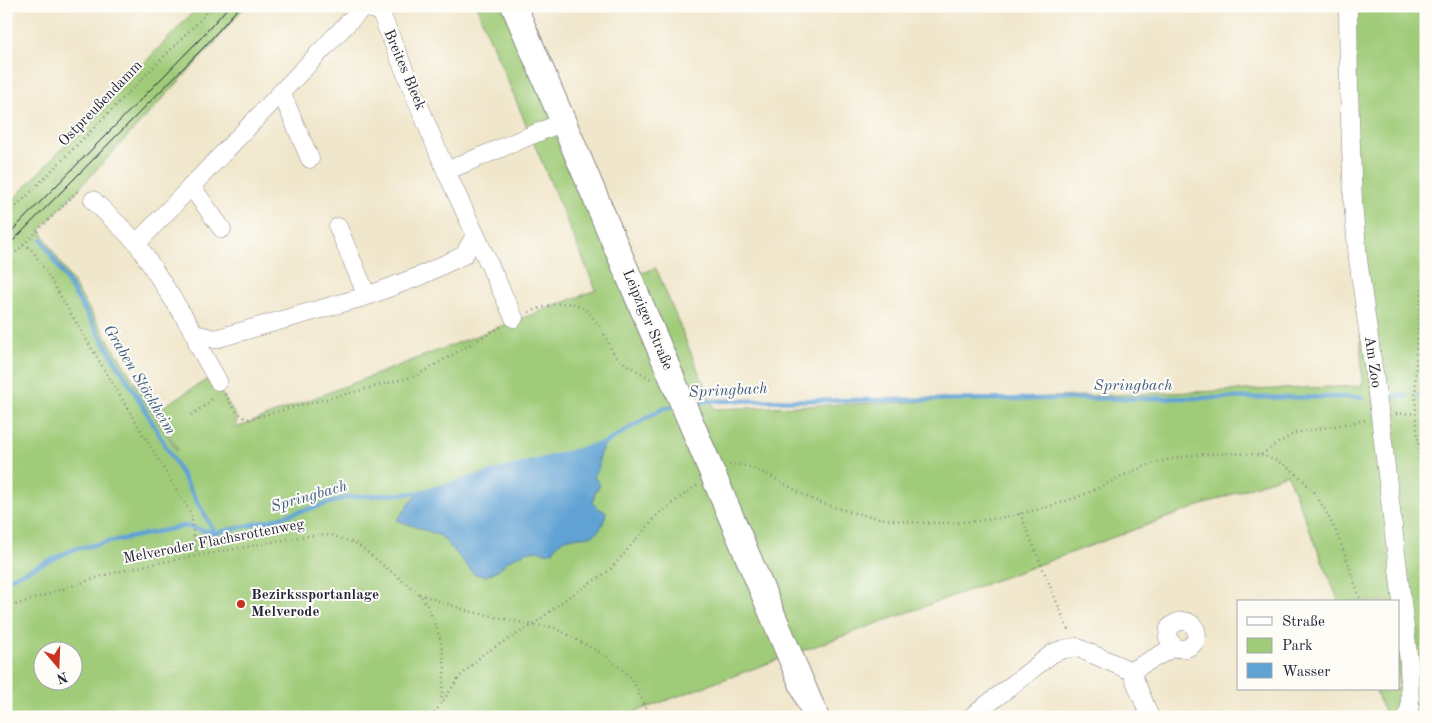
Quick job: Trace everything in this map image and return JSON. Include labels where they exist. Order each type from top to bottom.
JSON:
[{"type":"street","name":"Leipziger Straße","points":[[514,6],[675,396],[714,473],[816,717]]},
{"type":"street","name":"Am Zoo","points":[[1348,6],[1353,203],[1358,259],[1380,416],[1409,662],[1410,706],[1407,717]]},
{"type":"street","name":"Breites Bleek","points":[[137,243],[363,7],[380,11],[446,171],[514,318]]},
{"type":"street","points":[[281,92],[310,158]]},
{"type":"street","points":[[446,171],[563,122]]},
{"type":"street","points":[[191,186],[222,229]]},
{"type":"street","points":[[94,200],[137,243],[195,334],[198,345],[220,385]]},
{"type":"street","points":[[338,228],[367,296]]},
{"type":"street","points":[[195,334],[215,339],[367,296],[420,276],[464,255],[475,235]]},
{"type":"street","points":[[1130,671],[1174,647]]},
{"type":"street","points":[[971,717],[1053,653],[1064,648],[1076,648],[1130,671],[1150,717]]},
{"type":"path","name":"Ostpreußendamm","points":[[6,218],[212,6]]},
{"type":"path","points":[[16,252],[81,188],[94,200]]},
{"type":"path","points":[[23,245],[30,248],[35,254],[192,517],[196,555]]},
{"type":"path","points":[[1426,264],[1420,297],[1416,413],[1426,500]]},
{"type":"path","points":[[191,414],[206,405],[220,385],[236,413],[248,419],[416,376],[514,318],[549,305],[577,304],[589,312],[598,323],[616,357],[675,396]]},
{"type":"path","points":[[1261,455],[1295,433],[1368,420],[1390,414],[1416,413]]},
{"type":"path","name":"Melveroder Flachsrottenweg","points":[[432,717],[458,679],[483,654],[533,626],[567,598],[610,570],[658,514],[714,473],[728,466],[742,465],[754,469],[817,501],[842,510],[877,518],[909,522],[964,522],[1020,513],[1071,500],[1132,471],[1164,460],[1227,453],[1261,455],[1287,466],[1318,498],[1339,538],[1360,600]]},
{"type":"path","points":[[1020,513],[1076,648]]},
{"type":"path","name":"Melveroder Flachsrottenweg","points":[[6,608],[108,574],[196,555],[305,536],[331,535],[357,544],[419,594],[427,605],[440,637],[445,667],[441,702]]},
{"type":"path","points":[[419,594],[468,611],[533,626],[553,627],[608,657],[631,678],[651,717]]},
{"type":"green space","points":[[199,6],[245,6],[213,45],[40,230],[177,451],[155,412],[211,377],[236,416],[236,428],[596,290],[476,6],[511,6],[626,279],[656,268],[714,409],[1362,386],[1354,6],[1426,6],[1426,717],[1386,717],[1375,690],[1400,690],[1400,600],[1338,600],[1287,474],[621,717],[6,717],[6,207]]},
{"type":"water","points":[[605,443],[599,456],[599,467],[594,477],[600,485],[595,492],[593,503],[606,512],[598,531],[593,535],[564,540],[553,551],[546,553],[537,550],[526,552],[509,560],[498,570],[486,576],[474,574],[441,536],[397,520],[418,493]]},
{"type":"waterway","name":"Graben Stöckheim","points":[[42,240],[144,408],[215,533]]},
{"type":"waterway","name":"Springbach","points":[[1387,396],[1406,396]]},
{"type":"waterway","name":"Springbach","points":[[1419,396],[1426,396]]},
{"type":"waterway","name":"Springbach","points":[[691,404],[706,401],[1362,397]]},
{"type":"waterway","name":"Springbach","points":[[6,580],[75,549],[185,526],[215,533],[268,521],[349,497],[418,493],[605,443],[663,408],[676,406]]},
{"type":"tram line","points":[[6,237],[199,40],[229,6]]},
{"type":"tram line","points":[[6,248],[205,46],[240,6]]},
{"type":"place","name":"Bezirkssportanlage Melverode","points":[[241,604]]}]
